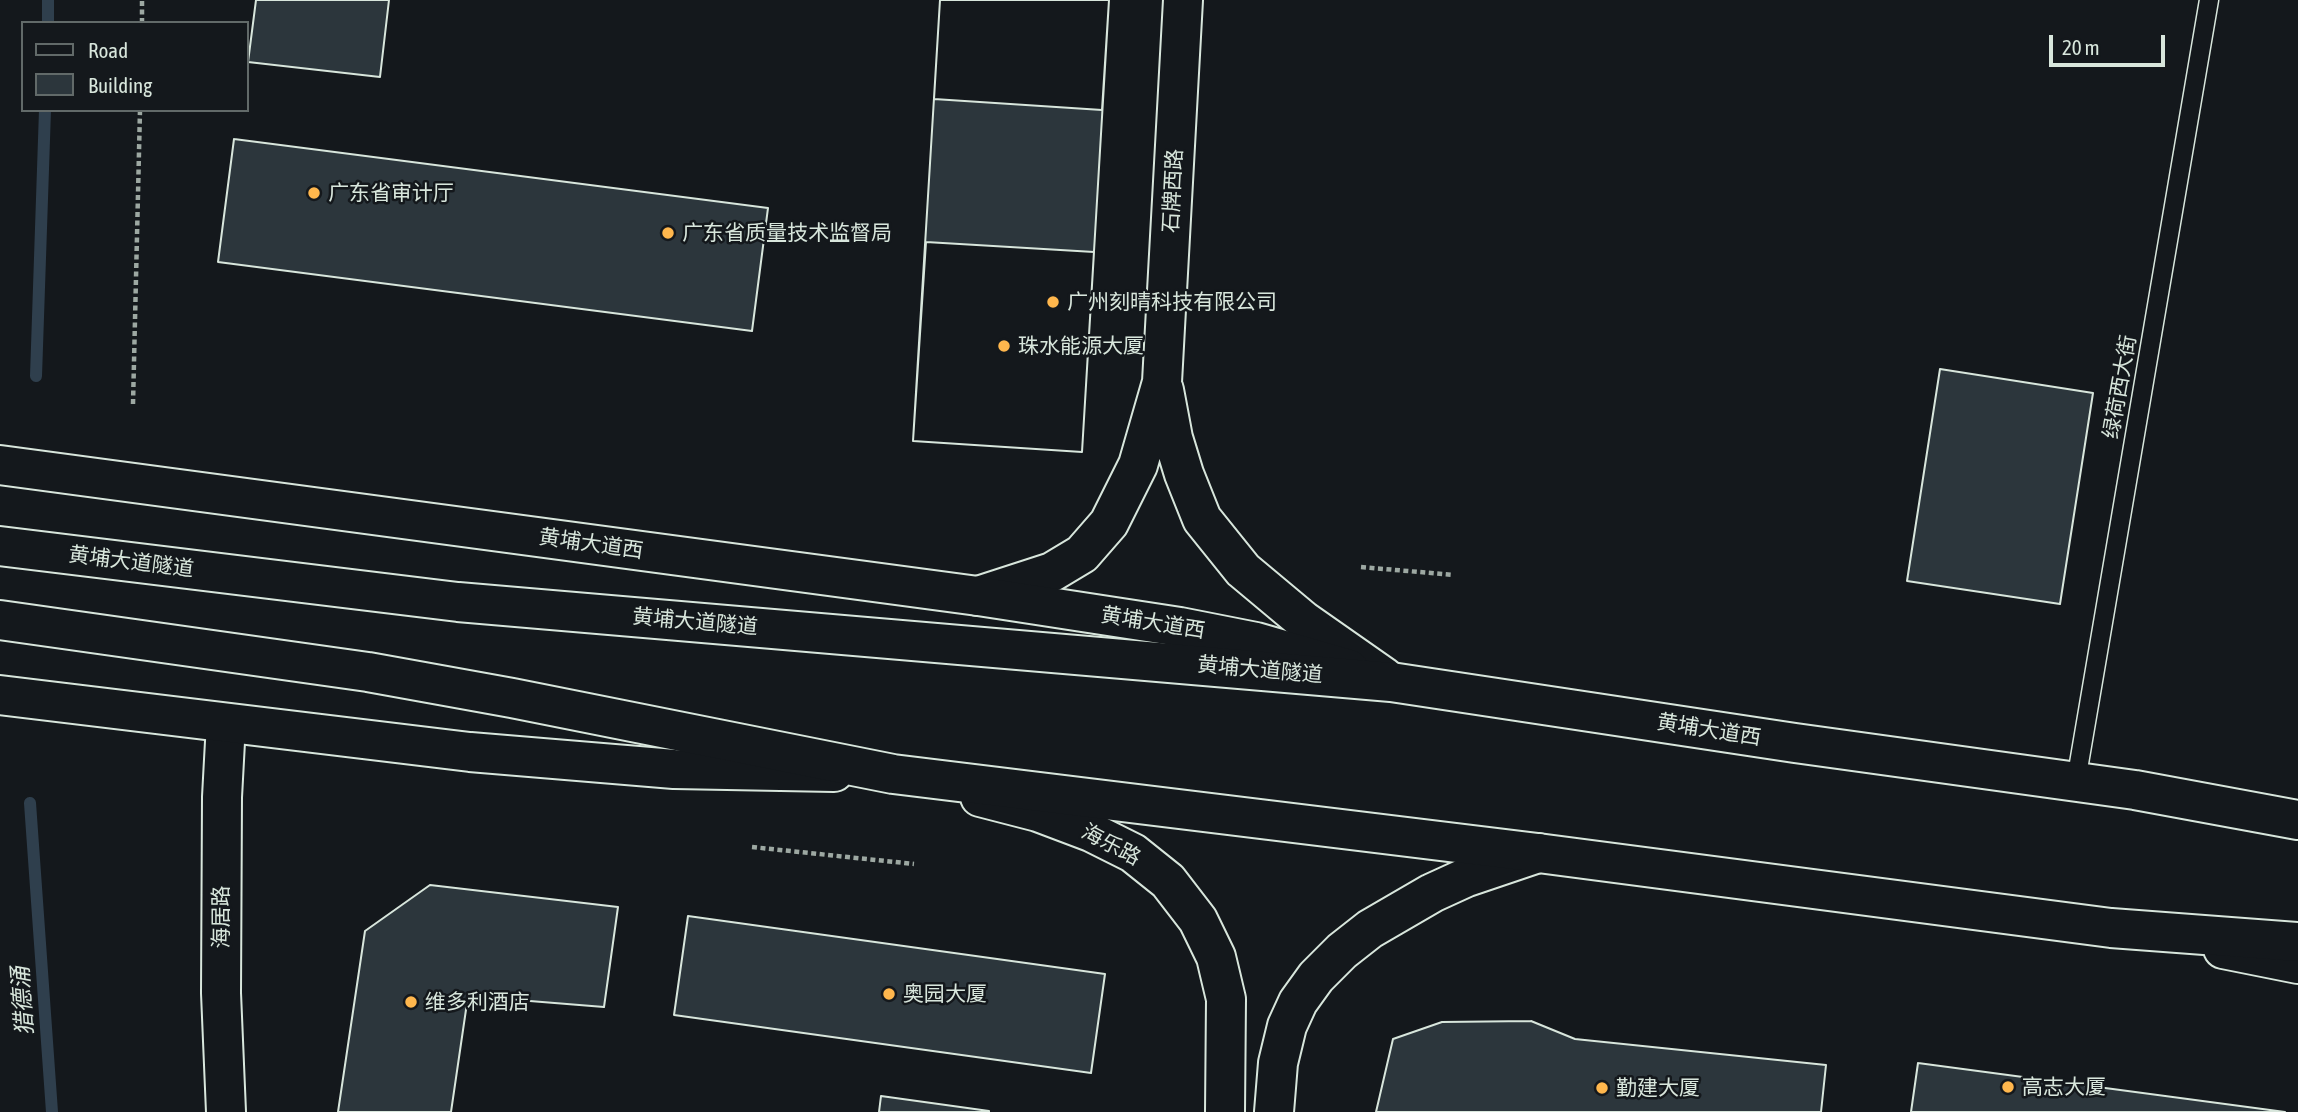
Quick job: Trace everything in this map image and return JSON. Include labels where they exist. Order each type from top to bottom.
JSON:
[{"type":"main road","name":"石牌西路","points":[[1163,382],[1182,0]]},
{"type":"main road","points":[[978,596],[1052,572],[1082,554],[1109,523],[1138,466],[1163,382]]},
{"type":"main road","points":[[1163,382],[1173,438],[1202,519],[1243,570],[1304,621],[1391,682]]},
{"type":"main road","name":"黄埔大道西","points":[[0,466],[978,596],[1180,627],[1256,642],[1391,682],[1795,743],[2076,781],[2298,820]]},
{"type":"main road","name":"黄埔大道隧道","points":[[0,546],[458,602],[1391,682]]},
{"type":"main road","points":[[0,620],[368,672],[893,774],[1538,853],[2111,928],[2298,942]]},
{"type":"main road","points":[[0,695],[470,752],[674,769],[893,774]]},
{"type":"main road","name":"海居路","points":[[226,723],[222,796],[221,993],[226,1112]]},
{"type":"main road","name":"海乐路","points":[[893,774],[1038,812],[1091,832],[1133,853],[1168,881],[1198,920],[1216,957],[1226,999],[1226,1112]]},
{"type":"main road","points":[[2135,790],[2298,802]]},
{"type":"main road","points":[[1274,1112],[1278,1063],[1287,1026],[1298,1002],[1316,976],[1370,929],[1432,893],[1467,877],[1538,853]]},
{"type":"main road","points":[[2111,928],[2298,964]]},
{"type":"lane","name":"绿荷西大街","points":[[2076,781],[2209,0]]},
{"type":"path","points":[[142,0],[142,21]]},
{"type":"path","points":[[133,404],[140,112]]},
{"type":"path","points":[[1361,567],[1454,575]]},
{"type":"path","points":[[752,848],[914,864]]},
{"type":"building","points":[[256,0],[389,0],[380,77],[248,62]]},
{"type":"building","points":[[940,0],[1109,0],[1102,110],[934,99]]},
{"type":"building","points":[[940,0],[1109,0],[1082,452],[913,441]]},
{"type":"building","points":[[234,139],[768,208],[752,331],[218,262]]},
{"type":"building","name":"珠水能源大厦","points":[[926,242],[1094,252],[1082,452],[913,441]]},
{"type":"building","points":[[1940,369],[2093,393],[2060,604],[1907,581]]},
{"type":"building","name":"维多利酒店","points":[[430,885],[618,907],[604,1007],[468,996],[451,1112],[338,1112],[365,931]]},
{"type":"building","name":"奥园大厦","points":[[688,916],[1105,974],[1091,1073],[674,1015]]},
{"type":"building","name":"勤建大厦","points":[[1531,1021],[1575,1039],[1826,1065],[1821,1112],[1376,1112],[1393,1039],[1442,1022]]},
{"type":"building","name":"高志大厦","points":[[1918,1063],[2285,1112],[1911,1112]]},
{"type":"building","points":[[881,1096],[989,1111],[989,1112],[879,1112]]},
{"type":"waterway","points":[[48,0],[48,21]]},
{"type":"waterway","points":[[36,376],[45,112]]},
{"type":"waterway","name":"猎德涌","points":[[30,803],[52,1112]]},
{"type":"place","name":"广东省审计厅","points":[[314,193]]},
{"type":"place","name":"广东省质量技术监督局","points":[[668,233]]},
{"type":"place","name":"广州刻晴科技有限公司","points":[[1053,302]]},
{"type":"place","name":"珠水能源大厦","points":[[1004,346]]},
{"type":"place","name":"奥园大厦","points":[[889,994]]},
{"type":"place","name":"维多利酒店","points":[[411,1002]]},
{"type":"place","name":"高志大厦","points":[[2008,1087]]},
{"type":"place","name":"勤建大厦","points":[[1602,1088]]}]
